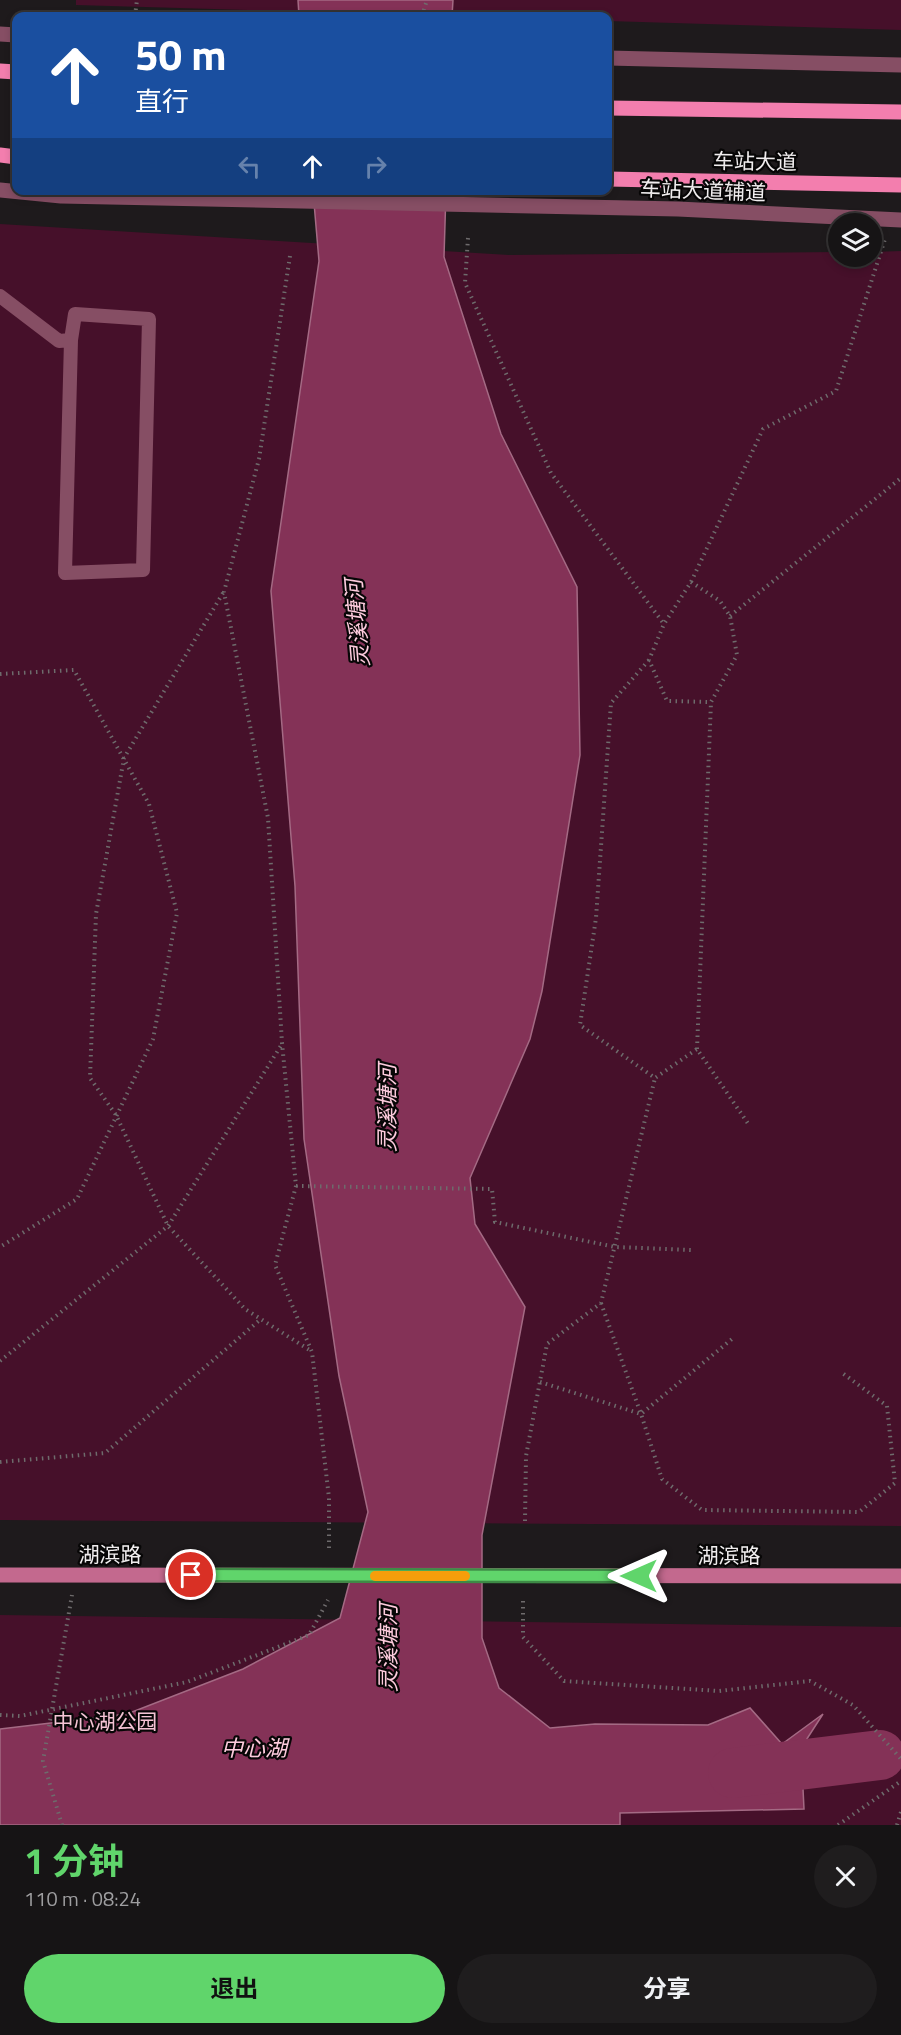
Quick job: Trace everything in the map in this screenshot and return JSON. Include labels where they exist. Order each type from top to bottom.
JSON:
[{"type":"main road","points":[[612,108],[901,112]]},
{"type":"main road","name":"车站大道","points":[[612,179],[901,185]]},
{"type":"street","points":[[612,58],[901,65]]},
{"type":"street","name":"车站大道辅道","points":[[51,195],[437,206],[678,209],[901,220]]},
{"type":"street","name":"湖滨路","points":[[0,1575],[901,1576]]},
{"type":"lane","points":[[0,296],[58,341],[71,340]]},
{"type":"lane","points":[[75,314],[149,319],[143,570],[65,573],[71,340],[75,314]]},
{"type":"path","points":[[468,238],[465,283],[551,473],[664,624]]},
{"type":"path","points":[[655,1078],[580,1025],[596,918],[611,704],[649,660],[664,624],[690,582],[763,429],[836,391],[885,238]]},
{"type":"path","points":[[290,256],[259,459],[224,592],[124,758],[96,914],[90,1078],[116,1115],[168,1226],[245,1309],[312,1352]]},
{"type":"path","points":[[730,616],[901,478]]},
{"type":"path","points":[[690,582],[720,601],[730,616],[737,655],[711,702],[697,1049],[749,1125]]},
{"type":"path","points":[[224,592],[268,818],[282,1043],[296,1186],[275,1265],[312,1352],[328,1498],[328,1551]]},
{"type":"path","points":[[649,660],[668,700],[711,702]]},
{"type":"path","points":[[0,674],[74,670],[149,804],[177,913],[153,1039],[77,1199],[0,1247]]},
{"type":"path","points":[[0,1361],[168,1226],[282,1043]]},
{"type":"path","points":[[697,1049],[655,1078],[601,1303],[662,1479],[702,1510],[860,1512],[895,1483],[887,1406],[841,1372]]},
{"type":"path","points":[[296,1186],[492,1189],[495,1222],[615,1247],[691,1250]]},
{"type":"path","points":[[525,1521],[526,1456],[547,1344],[601,1303]]},
{"type":"path","points":[[0,1462],[105,1453],[261,1319]]},
{"type":"path","points":[[641,1414],[732,1339]]},
{"type":"path","points":[[540,1382],[641,1414]]},
{"type":"path","points":[[62,1825],[44,1772],[43,1761],[76,1575]]},
{"type":"path","points":[[0,1715],[20,1716],[187,1682],[309,1635],[328,1600]]},
{"type":"path","points":[[523,1601],[523,1637],[564,1681],[718,1691],[810,1681],[853,1705],[901,1759]]},
{"type":"path","points":[[838,1825],[901,1781]]},
{"type":"path","points":[[897,1825],[901,1812]]},
{"type":"path","points":[[57,1825],[60,1818]]},
{"type":"green space","points":[[76,0],[901,0],[901,30],[612,21],[612,12],[317,12],[76,5]]},
{"type":"green space","points":[[0,224],[509,255],[828,252],[828,267],[882,267],[882,252],[901,251],[901,1526],[0,1520]]},
{"type":"green space","name":"中心湖公园","points":[[0,1615],[901,1627],[901,1825],[0,1825]]},
{"type":"water","points":[[298,0],[453,0],[452,12],[299,12]]},
{"type":"water","points":[[313,195],[446,195],[444,257],[501,434],[577,587],[580,755],[542,991],[530,1039],[470,1178],[475,1224],[525,1307],[482,1535],[482,1638],[499,1688],[550,1728],[595,1724],[708,1725],[750,1708],[782,1744],[823,1714],[801,1748],[804,1809],[620,1813],[620,1825],[0,1825],[0,1729],[127,1714],[243,1669],[340,1618],[368,1512],[339,1376],[304,1139],[295,886],[271,591],[319,261]]},
{"type":"waterway","points":[[733,1773],[880,1755]]},
{"type":"slow traffic","points":[[375,1576],[465,1576]]},
{"type":"route","points":[[191,1575],[639,1576]]},
{"type":"water label","name":"灵溪塘河","points":[[357,623]]},
{"type":"water label","name":"灵溪塘河","points":[[387,1108]]},
{"type":"water label","name":"灵溪塘河","points":[[388,1648]]},
{"type":"water label","name":"中心湖","points":[[254,1748]]}]
